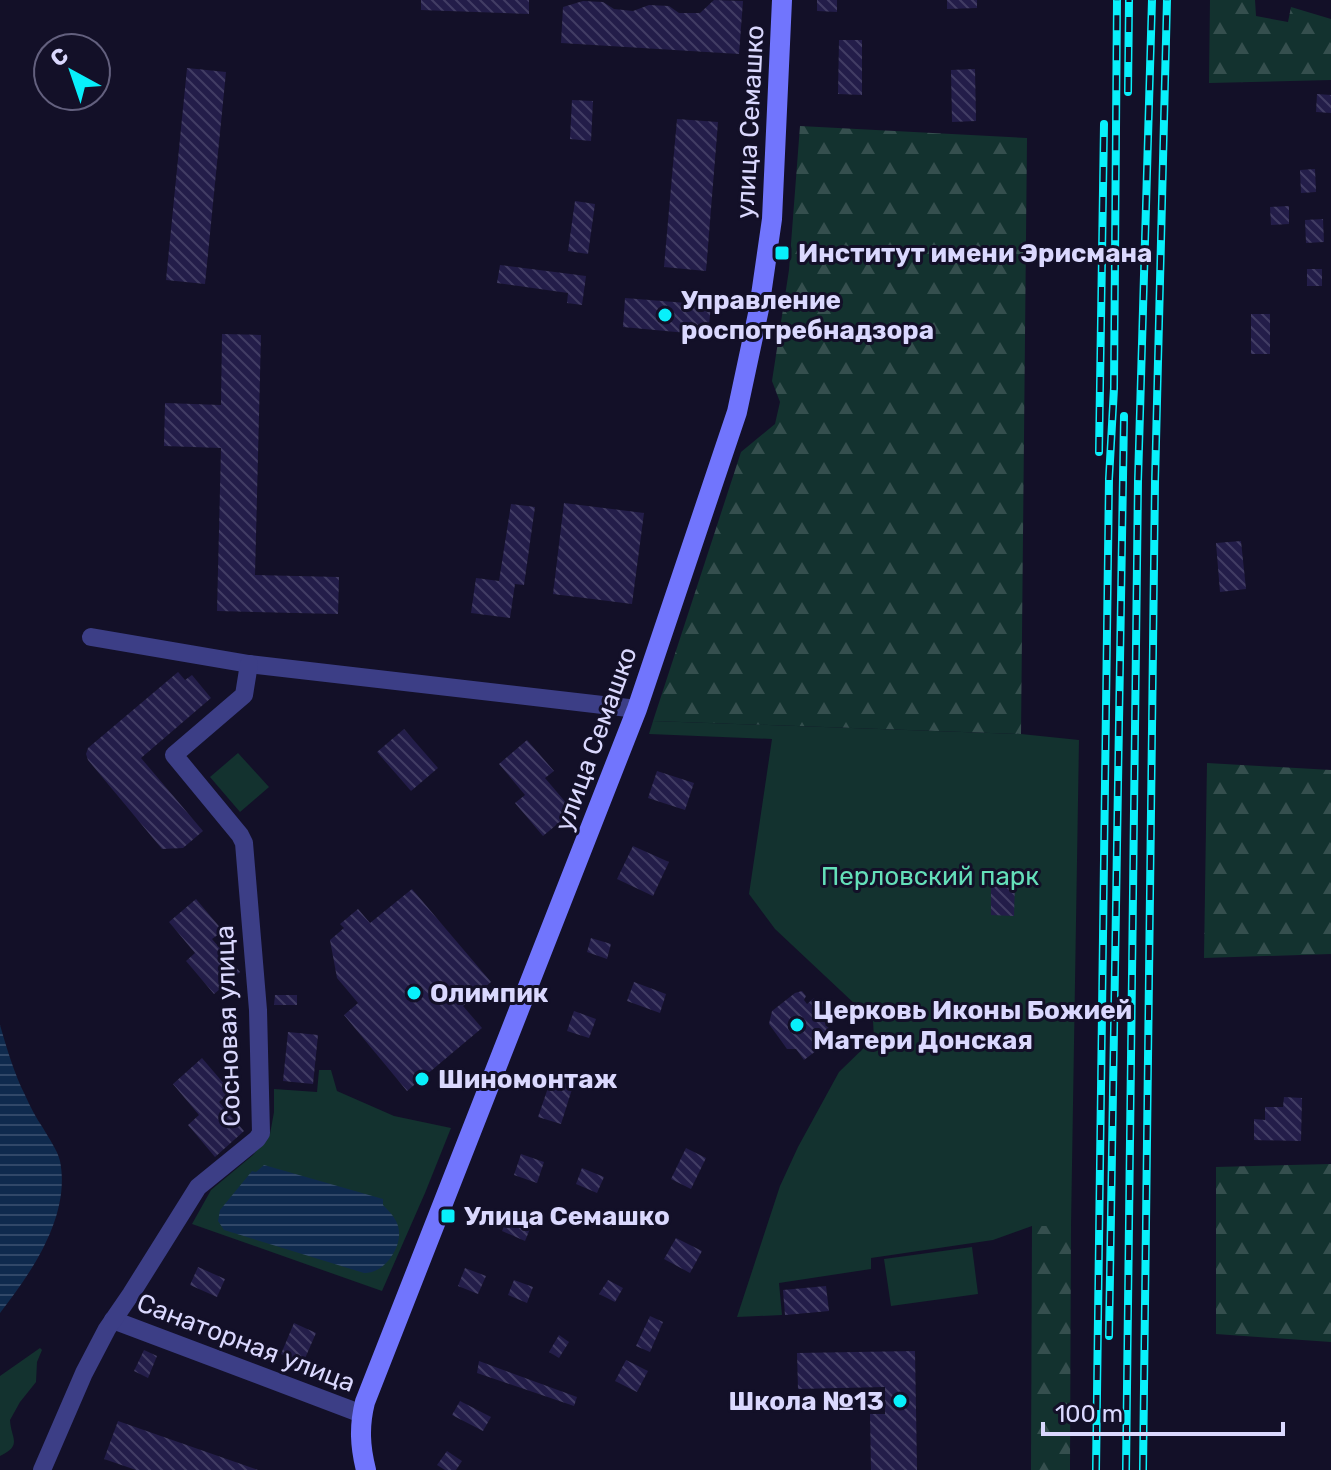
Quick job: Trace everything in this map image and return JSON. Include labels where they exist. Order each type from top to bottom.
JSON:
[{"type":"main road","name":"улица Семашко","points":[[366,1470],[361,1447],[362,1414],[637,709],[737,412],[748,368],[772,219],[782,0]]},
{"type":"street","points":[[91,637],[249,664],[637,709]]},
{"type":"street","name":"Сосновая улица","points":[[42,1470],[84,1373],[113,1320],[198,1187],[261,1133],[258,1010],[244,843],[174,755],[244,695],[249,664]]},
{"type":"street","name":"Санаторная улица","points":[[113,1320],[362,1414]]},
{"type":"green space","points":[[1210,0],[1255,0],[1256,16],[1288,22],[1291,7],[1331,19],[1331,80],[1209,83]]},
{"type":"green space","points":[[800,126],[1027,138],[1021,734],[653,721],[741,452],[775,424],[780,402],[772,381],[789,270]]},
{"type":"green space","name":"Перловский парк","points":[[653,721],[1021,734],[1079,740],[1071,1226],[1032,1226],[993,1240],[871,1258],[871,1269],[779,1283],[782,1315],[737,1317],[780,1186],[839,1072],[874,1038],[873,1021],[775,929],[749,894],[772,739],[649,734]]},
{"type":"green space","points":[[238,753],[269,787],[240,812],[210,777]]},
{"type":"green space","points":[[1207,763],[1331,770],[1331,954],[1204,958]]},
{"type":"green space","points":[[319,1070],[331,1070],[337,1091],[394,1116],[451,1128],[382,1291],[192,1224],[211,1190],[253,1155],[270,1134],[274,1089],[317,1092]]},
{"type":"green space","points":[[1331,1164],[1331,1342],[1216,1334],[1216,1167]]},
{"type":"green space","points":[[1032,1226],[1071,1226],[1070,1470],[1031,1470]]},
{"type":"green space","points":[[972,1247],[978,1294],[891,1306],[884,1259]]},
{"type":"green space","points":[[40,1348],[36,1382],[10,1420],[14,1445],[0,1456],[0,1376]]},
{"type":"water","points":[[0,1025],[21,1087],[59,1157],[62,1182],[60,1202],[46,1243],[0,1313]]},
{"type":"water","points":[[264,1165],[383,1199],[383,1205],[396,1220],[399,1234],[386,1264],[364,1273],[224,1230],[218,1221],[220,1210],[252,1171],[256,1172]]},
{"type":"building","points":[[421,0],[529,0],[529,14],[421,10]]},
{"type":"building","points":[[714,0],[743,1],[739,54],[561,43],[563,7],[583,1],[603,2],[614,9],[633,11],[649,5],[669,6],[679,13],[700,13]]},
{"type":"building","points":[[817,0],[837,0],[837,12],[817,11]]},
{"type":"building","points":[[947,0],[977,0],[977,8],[947,9]]},
{"type":"building","points":[[839,40],[862,40],[862,95],[838,94]]},
{"type":"building","points":[[187,68],[226,72],[205,284],[166,280]]},
{"type":"building","points":[[975,69],[976,121],[952,122],[951,70]]},
{"type":"building","points":[[1317,94],[1331,95],[1331,113],[1316,112]]},
{"type":"building","points":[[572,100],[593,101],[591,141],[570,139]]},
{"type":"building","points":[[677,119],[718,122],[706,271],[664,267]]},
{"type":"building","points":[[1315,169],[1316,192],[1301,193],[1300,170]]},
{"type":"building","points":[[575,201],[595,204],[588,254],[568,251]]},
{"type":"building","points":[[1289,206],[1289,224],[1271,225],[1270,207]]},
{"type":"building","points":[[1323,219],[1324,242],[1306,243],[1305,220]]},
{"type":"building","points":[[500,265],[586,276],[582,305],[567,303],[568,293],[497,283]]},
{"type":"building","points":[[1307,269],[1322,269],[1322,286],[1307,286]]},
{"type":"building","points":[[625,298],[711,305],[708,335],[623,327]]},
{"type":"building","points":[[1251,314],[1270,314],[1270,354],[1251,354]]},
{"type":"building","points":[[222,334],[261,335],[255,575],[339,577],[338,614],[217,611],[221,448],[164,446],[165,403],[221,405]]},
{"type":"building","points":[[564,503],[644,513],[632,604],[553,594]]},
{"type":"building","points":[[511,504],[535,507],[524,585],[515,584],[510,618],[471,613],[476,578],[499,581]]},
{"type":"building","points":[[1241,541],[1246,589],[1220,592],[1216,543]]},
{"type":"building","points":[[178,672],[185,680],[192,675],[211,698],[141,758],[203,831],[183,848],[162,849],[86,754],[88,748]]},
{"type":"building","points":[[404,729],[438,768],[411,791],[377,752]]},
{"type":"building","points":[[527,740],[554,771],[545,778],[573,811],[543,836],[515,803],[525,795],[499,764]]},
{"type":"building","points":[[657,771],[694,783],[685,810],[648,798]]},
{"type":"building","points":[[633,846],[669,862],[653,896],[617,879]]},
{"type":"building","points":[[991,881],[1015,881],[1014,916],[991,915]]},
{"type":"building","name":"Олимпик","points":[[412,889],[491,982],[463,1006],[482,1028],[407,1091],[344,1015],[358,1003],[337,978],[330,940],[344,928],[340,924],[358,909],[370,923]]},
{"type":"building","points":[[196,899],[223,931],[212,939],[240,972],[214,994],[186,961],[195,953],[169,922]]},
{"type":"building","points":[[591,938],[611,944],[607,959],[587,952]]},
{"type":"building","points":[[634,982],[666,994],[660,1013],[627,1001]]},
{"type":"building","name":"Церковь Иконы Божией Матери Донская","points":[[802,991],[807,1004],[814,998],[827,1004],[831,1020],[825,1025],[835,1033],[833,1038],[804,1060],[796,1049],[787,1049],[769,1024],[772,1011]]},
{"type":"building","points":[[275,995],[297,995],[297,1005],[274,1005]]},
{"type":"building","points":[[574,1011],[596,1019],[589,1038],[567,1031]]},
{"type":"building","points":[[288,1032],[318,1035],[313,1084],[283,1081]]},
{"type":"building","points":[[202,1058],[231,1092],[219,1102],[244,1131],[215,1157],[188,1125],[199,1115],[173,1084]]},
{"type":"building","points":[[551,1079],[573,1086],[561,1124],[538,1117]]},
{"type":"building","points":[[1284,1097],[1302,1098],[1301,1141],[1254,1140],[1254,1119],[1265,1120],[1265,1107],[1283,1107]]},
{"type":"building","points":[[686,1148],[706,1158],[691,1189],[671,1179]]},
{"type":"building","points":[[521,1154],[544,1162],[537,1183],[514,1175]]},
{"type":"building","points":[[582,1168],[604,1177],[597,1193],[576,1184]]},
{"type":"building","points":[[509,1215],[532,1224],[525,1241],[502,1231]]},
{"type":"building","points":[[676,1238],[702,1251],[690,1273],[664,1259]]},
{"type":"building","points":[[198,1267],[225,1279],[217,1297],[190,1285]]},
{"type":"building","points":[[465,1268],[486,1276],[478,1294],[458,1286]]},
{"type":"building","points":[[514,1280],[533,1287],[527,1303],[508,1295]]},
{"type":"building","points":[[608,1280],[623,1288],[615,1302],[599,1294]]},
{"type":"building","points":[[826,1286],[829,1311],[785,1315],[783,1290]]},
{"type":"building","points":[[650,1316],[663,1322],[650,1352],[636,1346]]},
{"type":"building","points":[[294,1323],[316,1333],[303,1363],[281,1354]]},
{"type":"building","points":[[559,1335],[569,1342],[559,1358],[549,1352]]},
{"type":"building","points":[[144,1350],[157,1356],[148,1378],[134,1371]]},
{"type":"building","name":"Школа №13","points":[[915,1351],[917,1470],[871,1470],[870,1414],[885,1414],[885,1387],[798,1389],[797,1353]]},
{"type":"building","points":[[626,1360],[648,1371],[637,1392],[615,1381]]},
{"type":"building","points":[[479,1361],[577,1397],[574,1406],[477,1373]]},
{"type":"building","points":[[460,1401],[491,1417],[483,1431],[452,1415]]},
{"type":"building","points":[[118,1421],[258,1470],[136,1470],[104,1459]]},
{"type":"building","points":[[447,1451],[462,1461],[456,1470],[445,1470],[437,1465]]},
{"type":"railway","points":[[1096,1470],[1109,479],[1114,388],[1117,0]]},
{"type":"railway","points":[[1128,92],[1129,0]]},
{"type":"railway","points":[[1126,1470],[1138,481],[1152,0]]},
{"type":"railway","points":[[1143,1470],[1155,482],[1167,0]]},
{"type":"railway","points":[[1099,452],[1104,124]]},
{"type":"railway","points":[[1109,1336],[1124,416]]},
{"type":"place","name":"Институт имени Эрисмана","points":[[782,253]]},
{"type":"place","name":"Управление роспотребнадзора","points":[[665,315]]},
{"type":"place","name":"Олимпик","points":[[414,993]]},
{"type":"place","name":"Церковь Иконы Божией Матери Донская","points":[[797,1025]]},
{"type":"place","name":"Шиномонтаж","points":[[422,1079]]},
{"type":"place","name":"Улица Семашко","points":[[448,1216]]},
{"type":"place","name":"Школа №13","points":[[900,1401]]}]
